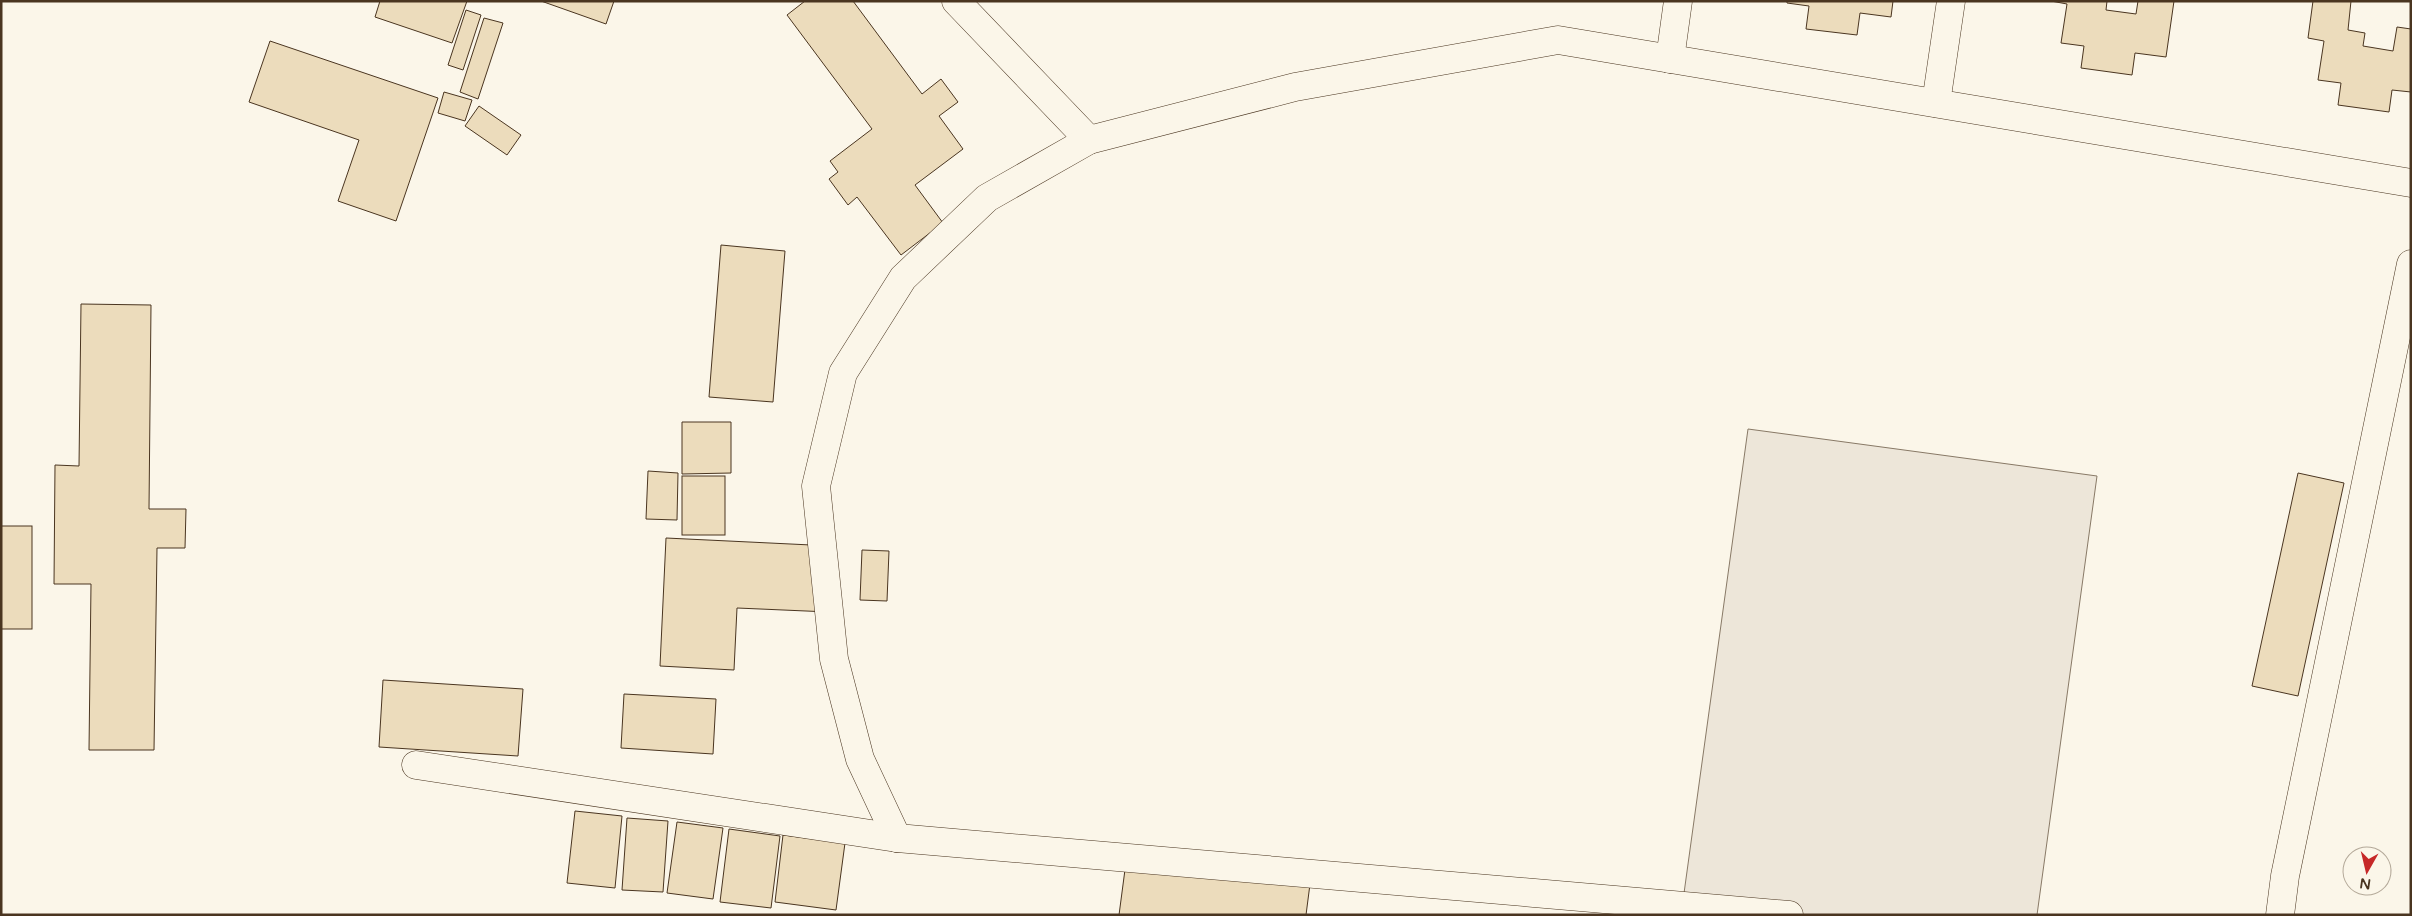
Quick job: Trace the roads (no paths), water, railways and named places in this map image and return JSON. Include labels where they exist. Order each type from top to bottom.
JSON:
[{"type":"street","points":[[956,1],[1089,140]]},
{"type":"street","points":[[1670,58],[1678,1]]},
{"type":"street","points":[[1936,103],[1952,1]]},
{"type":"street","points":[[897,838],[860,759],[834,659],[816,486],[844,374],[903,278],[987,198],[1089,140],[1295,87],[1558,40],[2411,183]]},
{"type":"street","points":[[2280,915],[2285,876],[2411,264]]},
{"type":"street","points":[[416,765],[897,838],[1790,915]]}]
